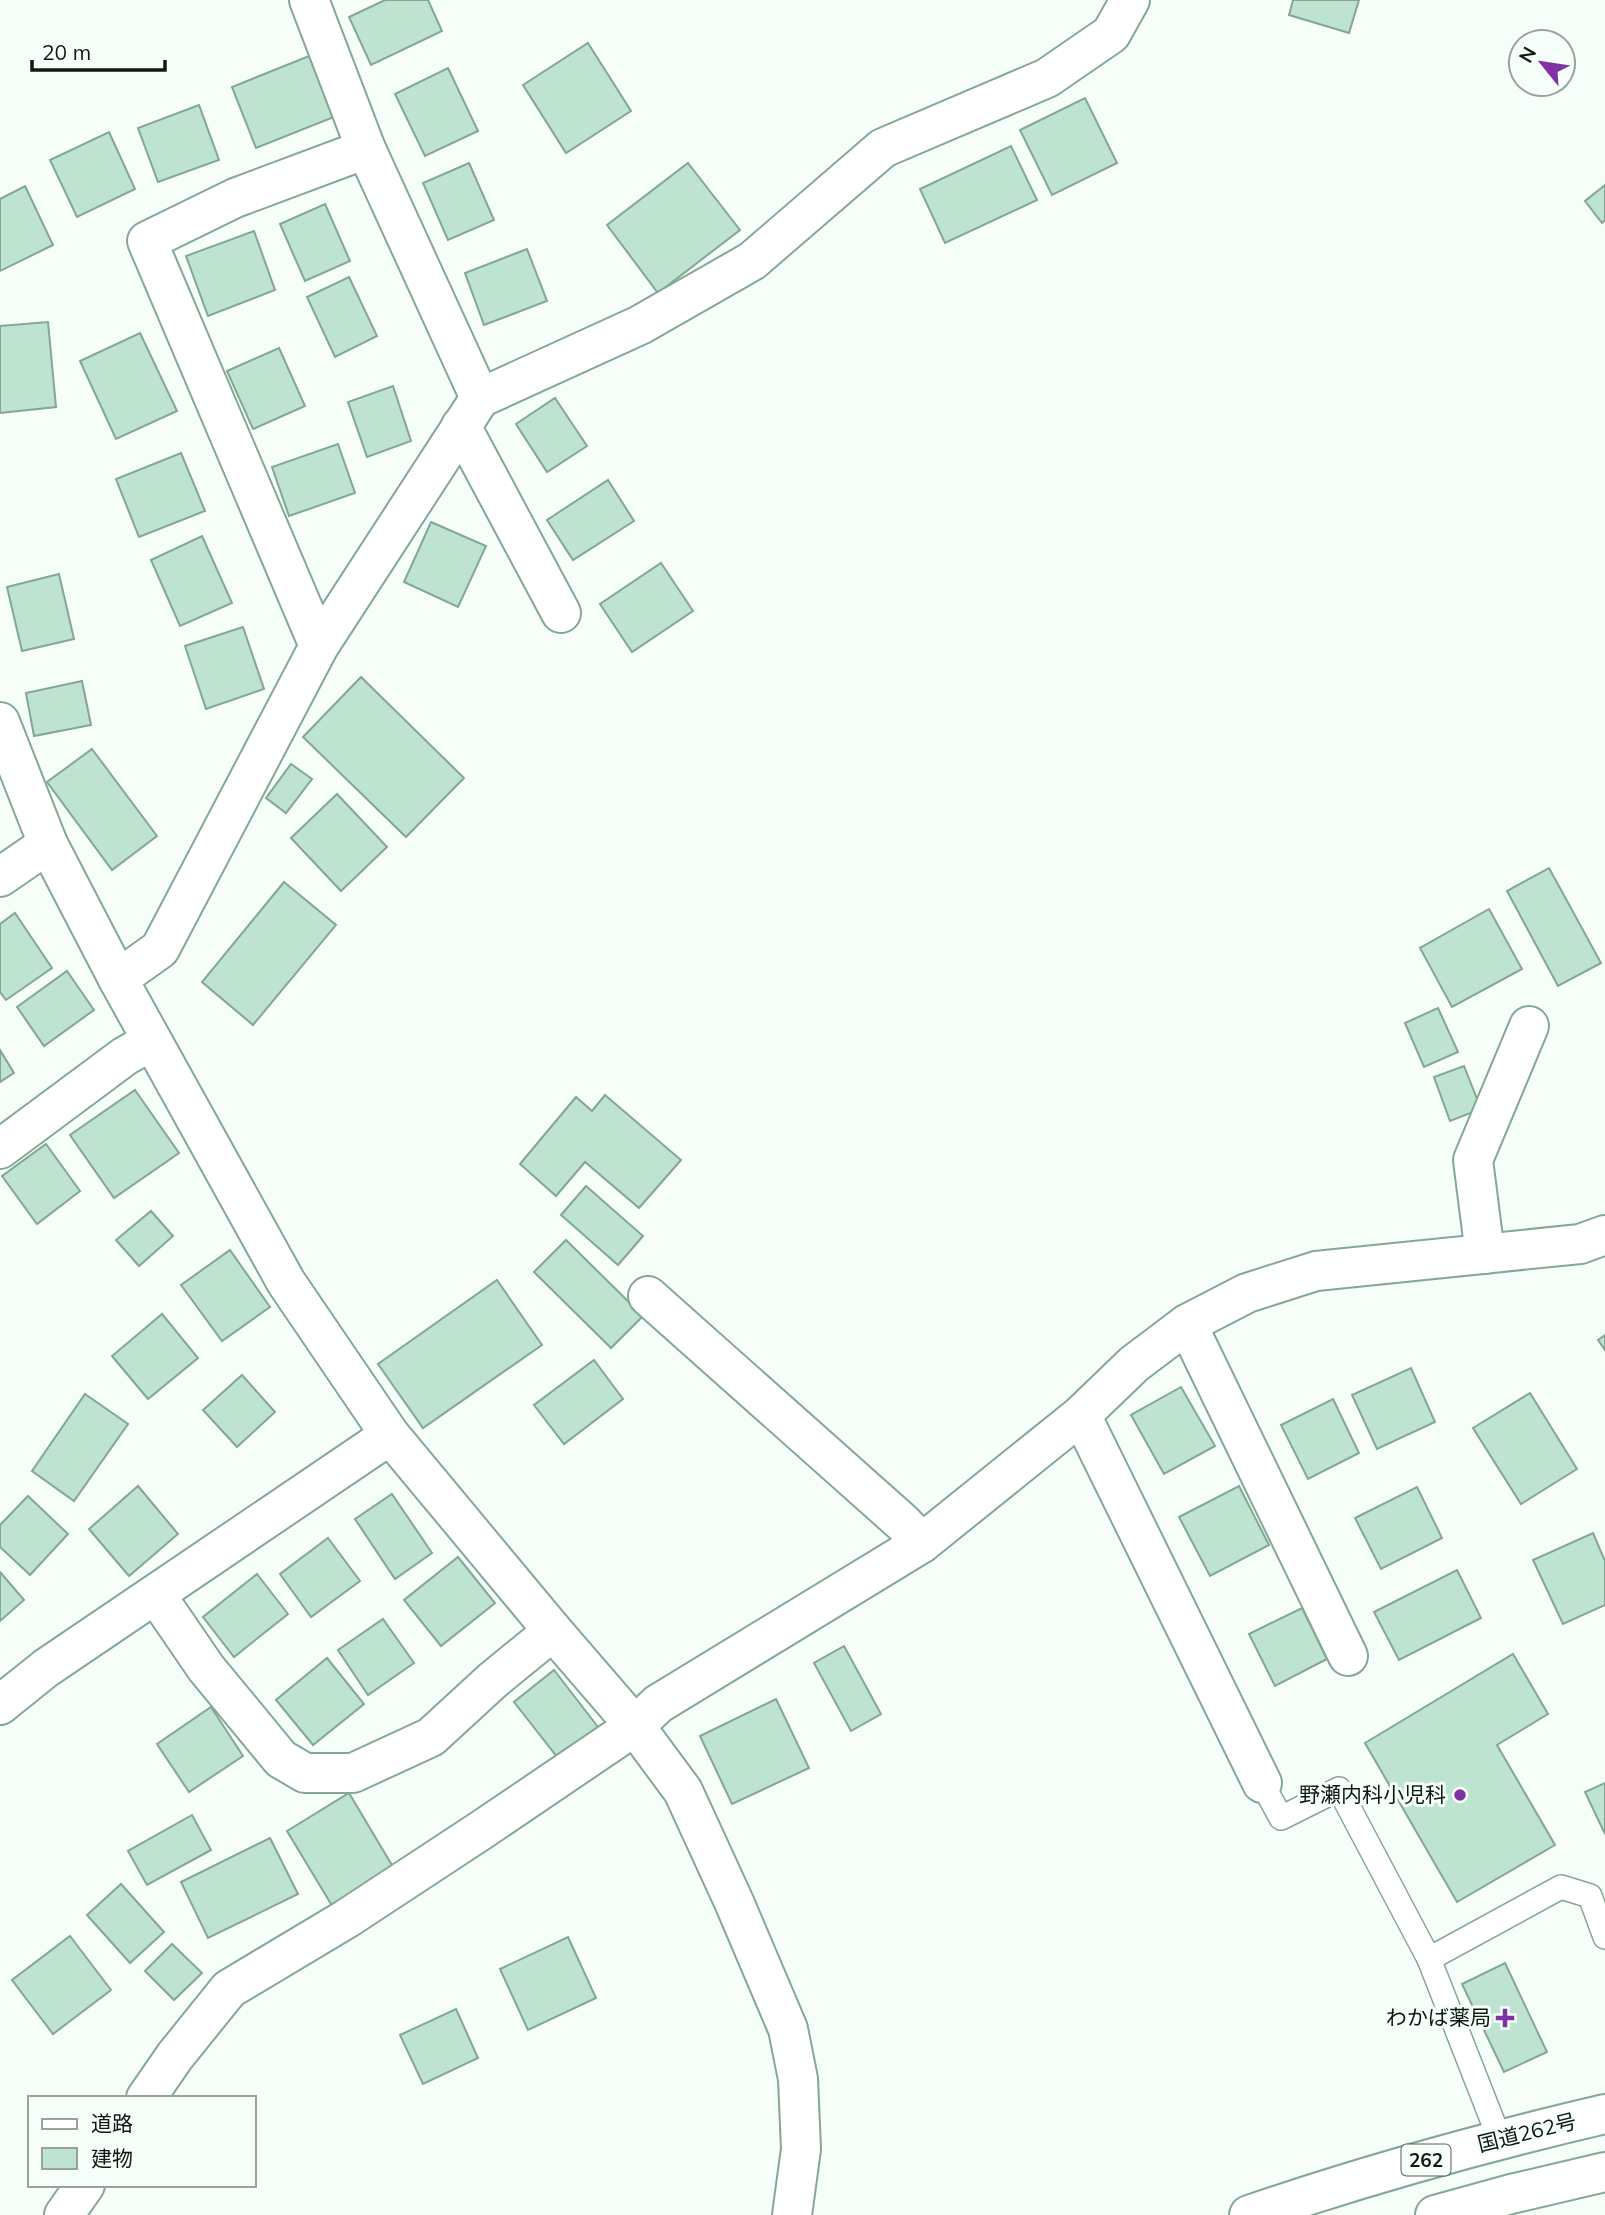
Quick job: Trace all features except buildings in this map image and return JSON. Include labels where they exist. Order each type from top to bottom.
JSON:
[{"type":"main road","points":[[309,0],[471,412],[561,613]]},
{"type":"main road","points":[[118,979],[160,949],[319,646],[471,412],[640,325],[752,261],[883,148],[1047,78],[1111,34],[1130,0]]},
{"type":"main road","points":[[319,646],[148,241],[235,198],[366,149]]},
{"type":"main road","points":[[0,722],[48,845],[118,979],[286,1282],[390,1434],[635,1726],[683,1791],[788,2029],[798,2079],[801,2149],[792,2215]]},
{"type":"main road","points":[[0,877],[48,845]]},
{"type":"main road","points":[[1485,1254],[1473,1160],[1529,1026]]},
{"type":"main road","points":[[0,1149],[125,1056],[152,1041]]},
{"type":"main road","points":[[147,2096],[175,2056],[229,1989],[358,1911],[635,1726],[658,1704],[922,1543],[1081,1415],[1133,1364],[1187,1324],[1247,1293],[1316,1271],[1580,1244],[1605,1235]]},
{"type":"main road","points":[[648,1296],[903,1523],[922,1543]]},
{"type":"main road","points":[[1187,1324],[1348,1656]]},
{"type":"main road","points":[[1081,1415],[1262,1783]]},
{"type":"main road","points":[[0,1704],[46,1668],[390,1434]]},
{"type":"main road","points":[[156,1595],[206,1668],[281,1759],[305,1773],[353,1773],[431,1737],[493,1680],[553,1631]]},
{"type":"main road","name":"国道262号","points":[[1250,2215],[1339,2184],[1605,2114]]},
{"type":"main road","points":[[1435,2215],[1605,2172]]},
{"type":"main road","points":[[65,2215],[84,2187]]},
{"type":"lane","points":[[1262,1783],[1281,1818],[1339,1789],[1429,1959],[1500,2140]]},
{"type":"lane","points":[[1429,1959],[1561,1887],[1590,1896],[1605,1937]]},
{"type":"place","name":"野瀬内科小児科","points":[[1460,1795]]},
{"type":"place","name":"わかば薬局","points":[[1505,2018]]}]
